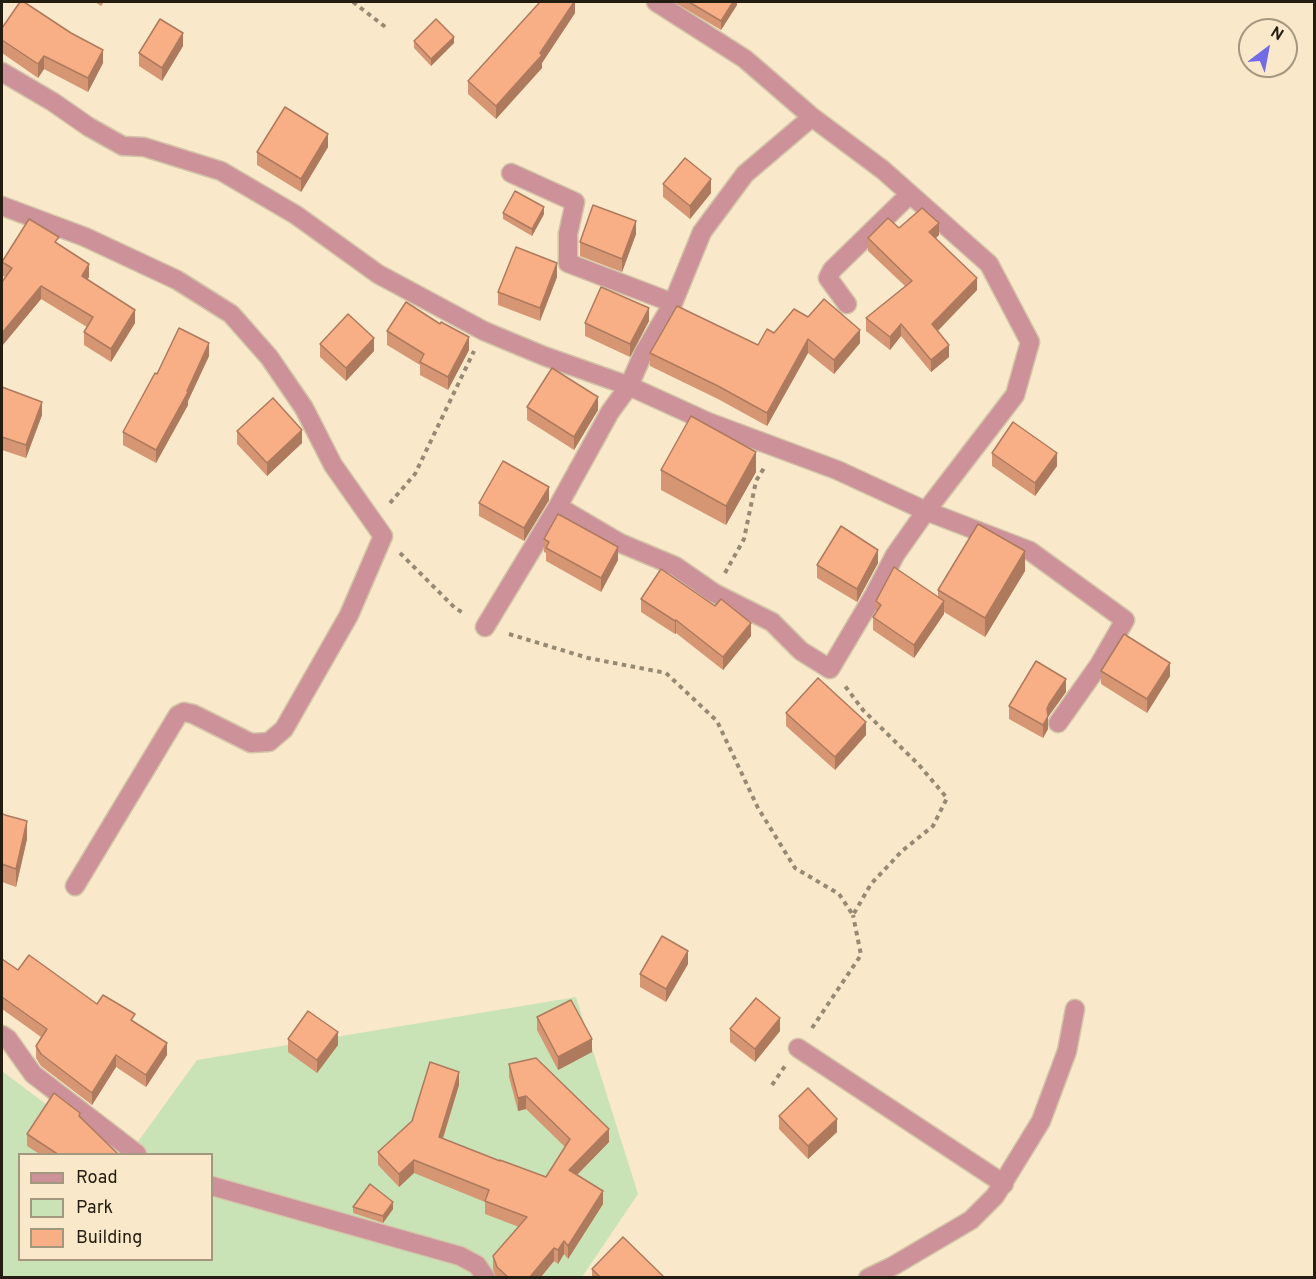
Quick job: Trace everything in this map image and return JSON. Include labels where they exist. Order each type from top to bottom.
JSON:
[{"type":"street","points":[[557,508],[620,543],[675,566],[714,593],[772,622],[801,651],[830,669],[895,555],[1015,395],[1030,342],[990,264],[883,170],[812,117],[745,59],[656,2]]},
{"type":"street","points":[[2,72],[123,146],[144,147],[221,171],[296,215],[378,274],[484,331],[544,356],[629,386],[708,422],[837,470],[926,511],[1030,551],[1125,620],[1099,665],[1058,723]]},
{"type":"street","points":[[485,627],[557,508],[610,412],[629,386],[643,354],[673,303],[702,232],[745,174],[812,117]]},
{"type":"street","points":[[511,173],[575,202],[568,234],[568,263],[673,303]]},
{"type":"street","points":[[847,304],[828,278],[832,270],[910,194]]},
{"type":"street","points":[[2,206],[85,237],[167,276],[231,314],[269,357],[304,408],[333,465],[378,529],[349,615],[284,729],[269,742],[251,743],[193,714],[184,712],[178,715],[75,886]]},
{"type":"street","points":[[868,1278],[893,1266],[971,1220],[995,1196],[1041,1121],[1067,1051],[1075,1009]]},
{"type":"street","points":[[2,1035],[8,1039],[33,1074],[134,1153]]},
{"type":"street","points":[[798,1048],[1004,1184]]},
{"type":"street","points":[[213,1186],[460,1256],[477,1265],[486,1278]]},
{"type":"path","points":[[353,2],[388,29]]},
{"type":"path","points":[[484,331],[415,474],[378,529],[455,608],[485,627],[588,658],[666,673],[717,721],[758,808],[795,868],[839,894],[854,915],[861,955],[772,1085]]},
{"type":"path","points":[[714,593],[744,539],[756,481],[776,447]]},
{"type":"path","points":[[830,669],[863,710],[919,765],[947,798],[933,826],[902,851],[871,884],[854,915]]},
{"type":"green space","points":[[576,997],[638,1194],[582,1277],[2,1277],[2,1071],[111,1153],[18,1153],[18,1261],[213,1261],[213,1153],[130,1153],[197,1060]]},
{"type":"building","points":[[20,2],[24,2],[71,33],[103,50],[88,78],[44,56],[38,64],[2,40],[2,28]]},
{"type":"building","points":[[540,2],[574,2],[540,53],[542,55],[496,106],[468,81]]},
{"type":"building","points":[[689,2],[733,2],[721,21]]},
{"type":"building","points":[[160,19],[183,33],[162,68],[139,53]]},
{"type":"building","points":[[436,19],[454,37],[431,59],[414,41]]},
{"type":"building","points":[[285,107],[328,134],[301,179],[257,152]]},
{"type":"building","points":[[685,158],[711,179],[690,206],[663,184]]},
{"type":"building","points":[[515,191],[544,207],[532,229],[503,213]]},
{"type":"building","points":[[593,205],[636,221],[622,259],[580,242]]},
{"type":"building","points":[[922,208],[939,223],[929,232],[977,278],[932,324],[949,345],[931,360],[901,324],[890,337],[866,318],[912,281],[868,238],[888,218],[899,228]]},
{"type":"building","points":[[29,219],[59,237],[55,242],[89,264],[82,276],[135,310],[111,349],[84,332],[93,317],[41,286],[2,333],[2,282],[12,268],[2,262]]},
{"type":"building","points":[[516,247],[557,263],[540,308],[498,292]]},
{"type":"building","points":[[601,287],[649,308],[630,344],[585,323]]},
{"type":"building","points":[[824,299],[860,330],[834,360],[808,339],[767,413],[650,353],[677,306],[758,345],[767,329],[774,333],[794,309],[808,317]]},
{"type":"building","points":[[406,302],[440,324],[441,322],[469,337],[448,377],[420,362],[424,354],[387,331]]},
{"type":"building","points":[[348,314],[374,338],[346,368],[320,344]]},
{"type":"building","points":[[179,328],[209,343],[188,392],[156,450],[123,432],[155,373],[157,374]]},
{"type":"building","points":[[552,368],[598,397],[574,437],[527,407]]},
{"type":"building","points":[[2,387],[42,402],[26,445],[2,437]]},
{"type":"building","points":[[273,398],[302,430],[267,463],[237,431]]},
{"type":"building","points":[[691,416],[756,452],[726,506],[661,470]]},
{"type":"building","points":[[1013,422],[1057,453],[1035,483],[992,453]]},
{"type":"building","points":[[503,461],[549,487],[524,528],[479,503]]},
{"type":"building","points":[[558,514],[618,547],[601,578],[546,548],[549,542],[544,539]]},
{"type":"building","points":[[978,524],[1025,551],[985,618],[938,590]]},
{"type":"building","points":[[841,526],[878,550],[857,589],[817,565]]},
{"type":"building","points":[[894,567],[944,601],[914,645],[873,617],[881,605],[876,601]]},
{"type":"building","points":[[661,569],[715,606],[721,599],[751,623],[723,657],[676,620],[641,599]]},
{"type":"building","points":[[1124,634],[1170,663],[1147,699],[1101,671]]},
{"type":"building","points":[[1036,661],[1066,679],[1049,704],[1048,716],[1043,725],[1009,706]]},
{"type":"building","points":[[818,678],[866,722],[835,757],[786,713]]},
{"type":"building","points":[[2,813],[27,821],[16,869],[2,864]]},
{"type":"building","points":[[662,936],[688,951],[666,989],[640,974]]},
{"type":"building","points":[[29,955],[97,1004],[103,995],[135,1014],[131,1020],[167,1043],[146,1075],[116,1055],[92,1093],[41,1054],[36,1046],[47,1029],[2,997],[2,959],[18,970]]},
{"type":"building","points":[[756,998],[780,1018],[755,1049],[730,1029]]},
{"type":"building","points":[[571,1000],[592,1039],[558,1057],[537,1017]]},
{"type":"building","points":[[308,1011],[338,1032],[317,1060],[288,1039]]},
{"type":"building","points":[[536,1058],[609,1129],[569,1170],[603,1191],[568,1246],[564,1241],[558,1250],[554,1248],[529,1278],[509,1278],[497,1267],[493,1256],[527,1217],[485,1201],[489,1190],[414,1160],[399,1174],[378,1152],[412,1121],[430,1062],[459,1072],[439,1137],[546,1177],[570,1139],[526,1096],[518,1098],[509,1064]]},
{"type":"building","points":[[808,1088],[837,1119],[808,1146],[779,1116]]},
{"type":"building","points":[[54,1093],[80,1113],[79,1116],[117,1153],[56,1153],[27,1134]]},
{"type":"building","points":[[370,1184],[393,1202],[383,1216],[353,1207]]},
{"type":"building","points":[[623,1237],[663,1276],[661,1278],[601,1278],[592,1269]]}]
